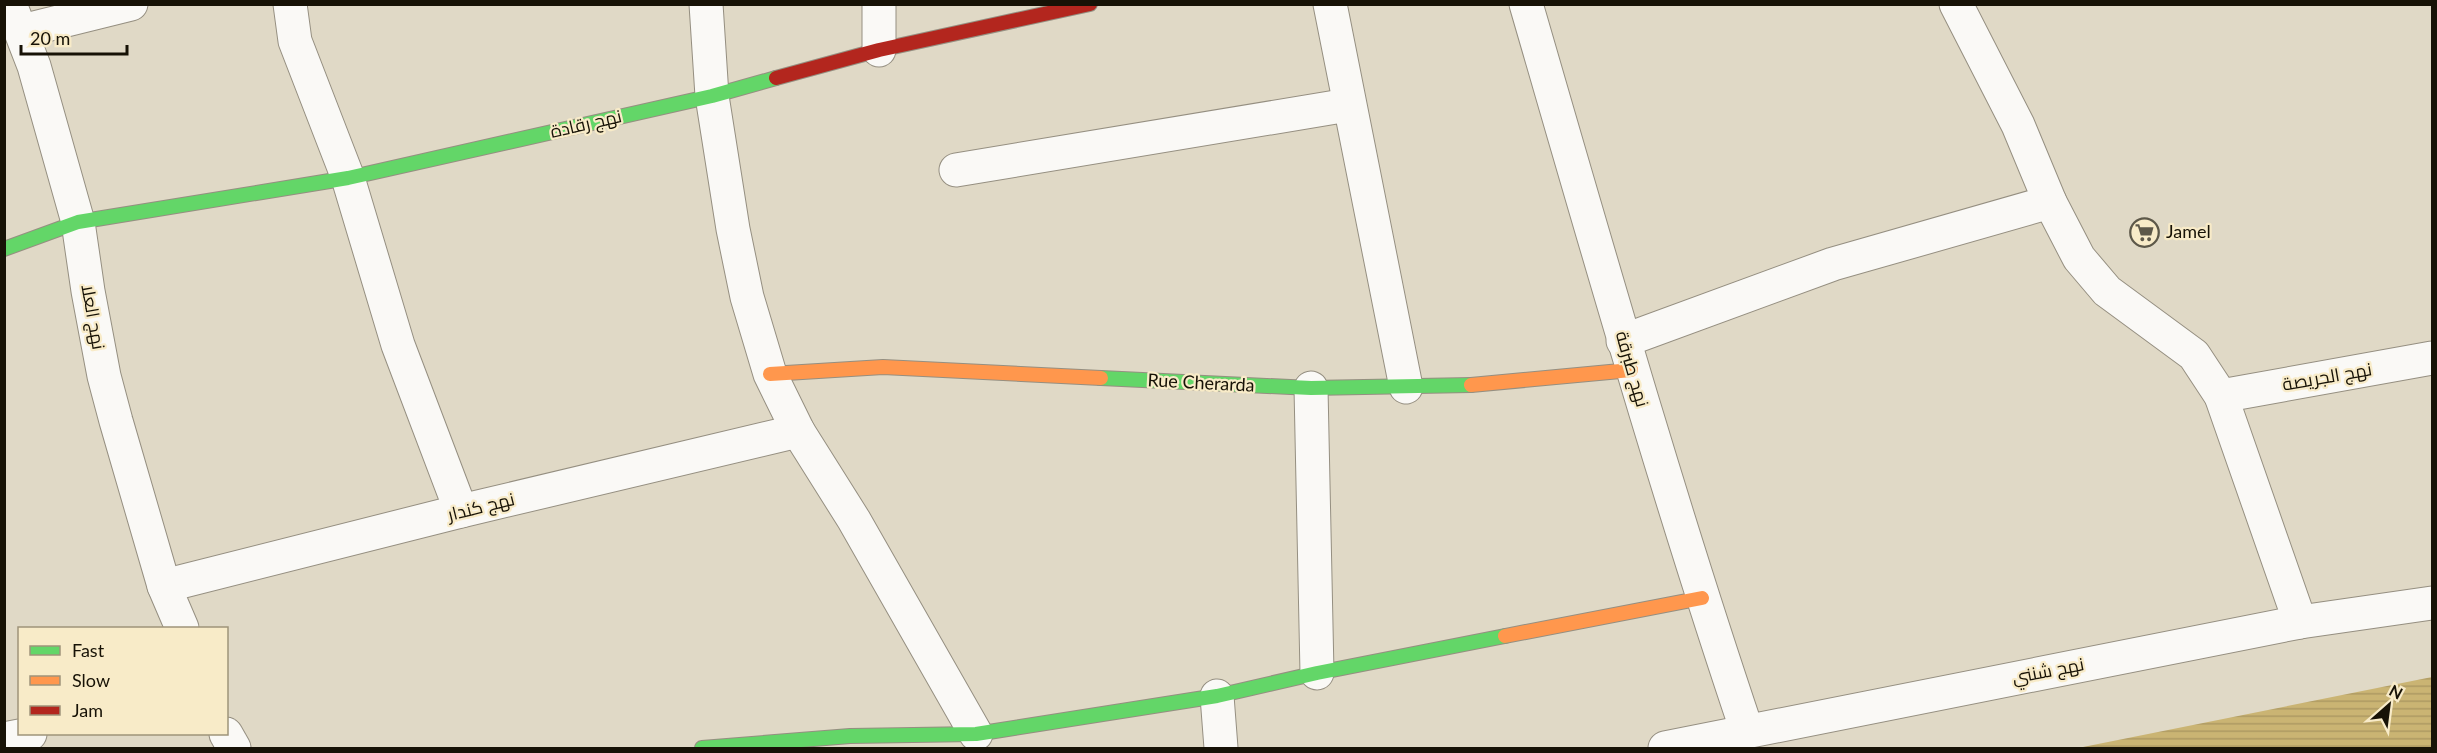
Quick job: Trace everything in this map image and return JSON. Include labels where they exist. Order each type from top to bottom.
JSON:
[{"type":"street","points":[[16,18],[130,4]]},
{"type":"street","points":[[290,4],[295,41],[348,178],[398,345],[461,511]]},
{"type":"street","points":[[706,4],[712,96],[733,229],[747,297],[770,374],[798,431],[854,520],[976,734]]},
{"type":"street","points":[[879,4],[879,50]]},
{"type":"street","name":"نهج رقادة","points":[[4,249],[78,222],[348,178],[712,96],[879,50],[1090,4]]},
{"type":"street","points":[[1330,4],[1348,105],[1406,387]]},
{"type":"street","name":"نهج طبرقة","points":[[1527,4],[1627,355],[1702,598],[1747,731]]},
{"type":"street","points":[[1956,4],[2018,124],[2050,202],[2079,258],[2107,291],[2194,355],[2221,396],[2301,622]]},
{"type":"street","name":"نهج العلا","points":[[16,18],[34,66],[78,222],[104,376],[164,586],[182,627]]},
{"type":"street","points":[[956,170],[1348,105]]},
{"type":"street","points":[[1627,355],[1833,264],[2050,202]]},
{"type":"street","name":"Rue Cherarda","points":[[770,374],[883,367],[1311,388],[1406,387],[1478,385],[1627,355]]},
{"type":"street","name":"نهج الجريصة","points":[[2221,396],[2433,358]]},
{"type":"street","points":[[1311,388],[1317,673]]},
{"type":"street","name":"نهج كندار","points":[[164,586],[461,511],[798,431]]},
{"type":"street","points":[[702,748],[850,736],[976,734],[1217,696],[1317,673],[1702,598]]},
{"type":"street","name":"نهج شنني","points":[[1665,748],[2301,622],[2433,603]]},
{"type":"street","points":[[1217,696],[1221,748]]},
{"type":"street","points":[[4,739],[25,735]]},
{"type":"shaded area","points":[[2432,677],[2432,748],[2078,748]]},
{"type":"traffic: fast","points":[[4,249],[78,222],[348,178],[712,96],[776,78]]},
{"type":"traffic: fast","points":[[1101,378],[1311,388],[1471,385]]},
{"type":"traffic: fast","points":[[702,748],[850,736],[976,734],[1217,696],[1317,673],[1505,636]]},
{"type":"traffic: slow","points":[[770,374],[883,367],[1101,378]]},
{"type":"traffic: slow","points":[[1471,385],[1631,370]]},
{"type":"traffic: slow","points":[[1505,636],[1702,598]]},
{"type":"traffic: jam","points":[[776,78],[879,50],[1090,4]]},
{"type":"place","name":"Jamel","points":[[2145,232]]}]
